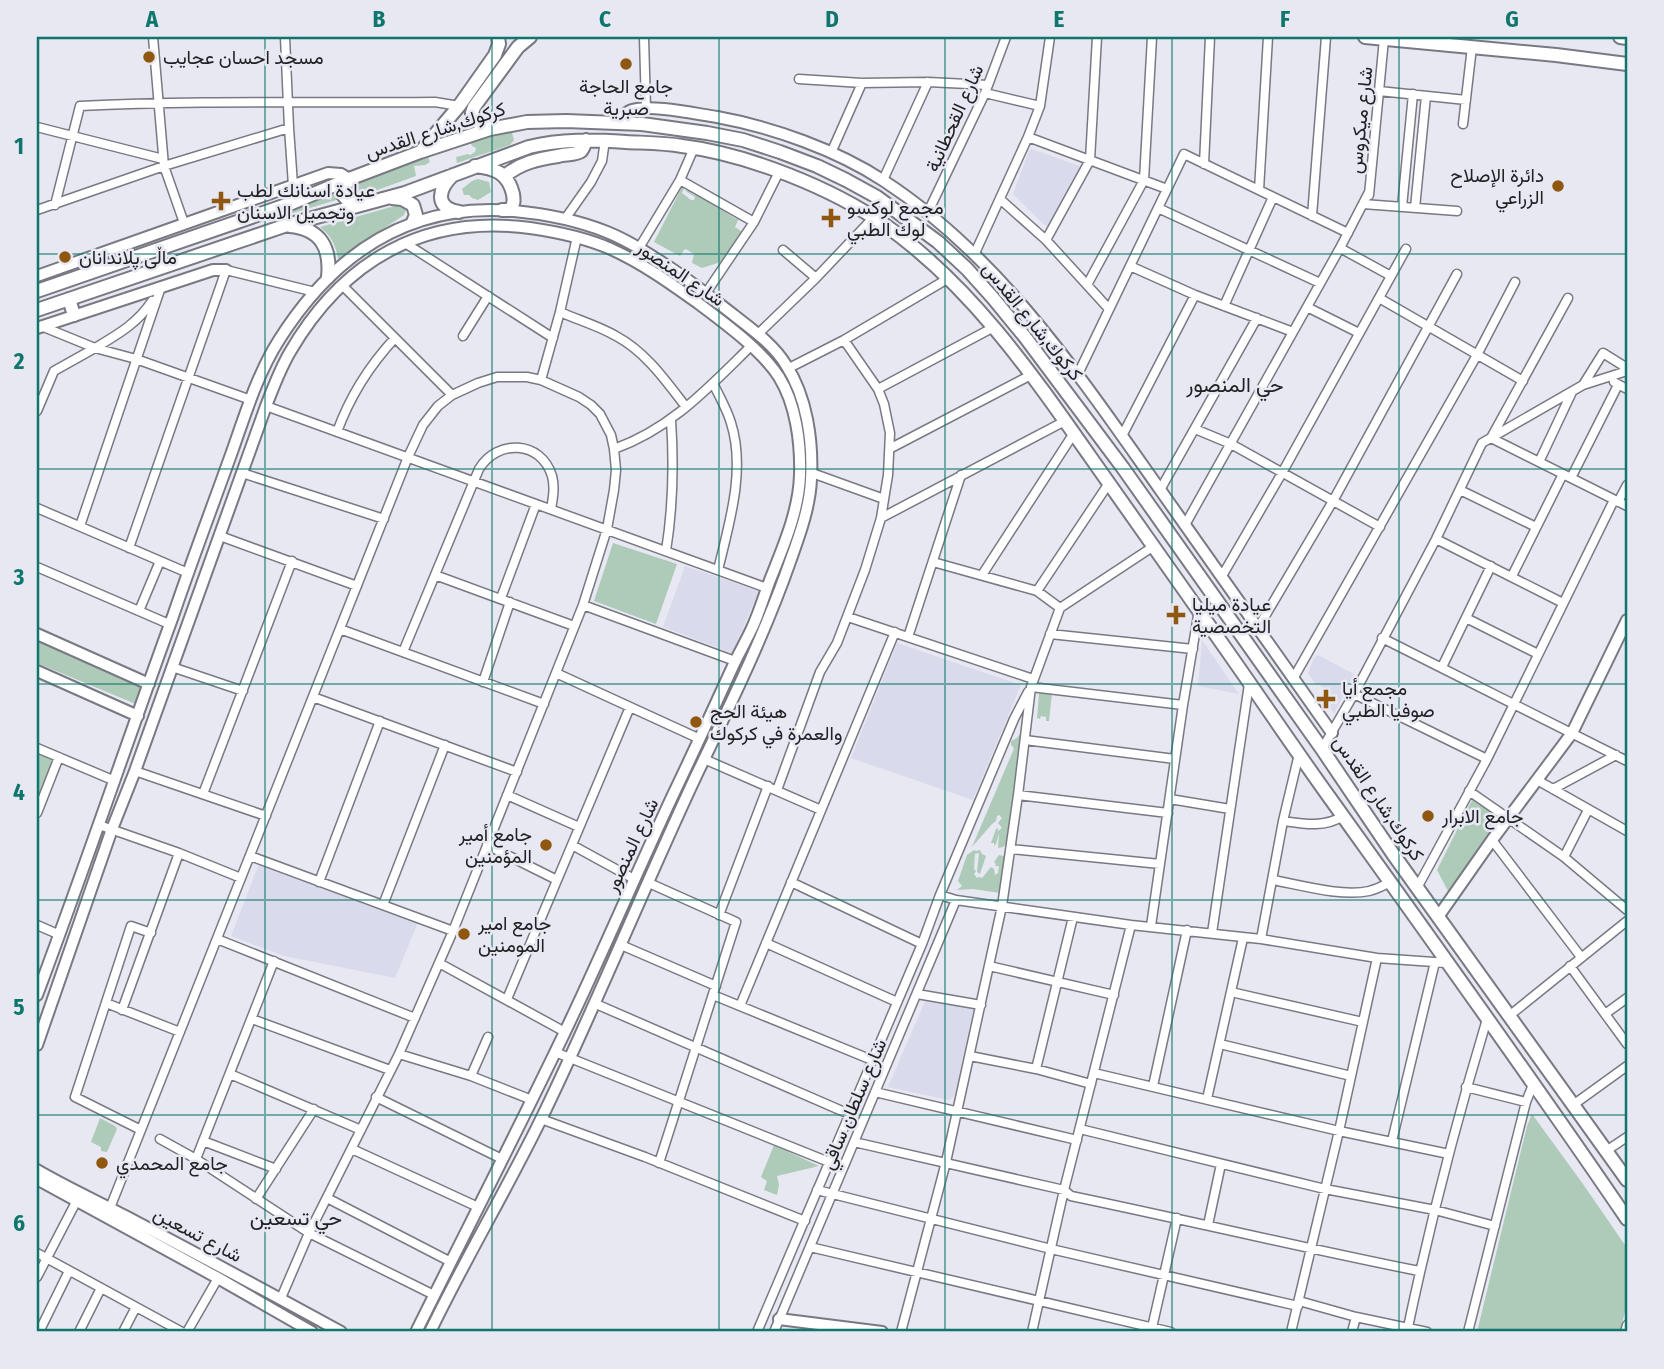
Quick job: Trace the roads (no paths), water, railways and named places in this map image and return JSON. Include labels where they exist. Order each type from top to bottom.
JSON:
[{"type":"main road","points":[[420,152],[459,106],[495,55],[499,44],[498,37]]},
{"type":"main road","points":[[490,129],[475,121],[472,113],[474,107],[518,47],[530,37]]},
{"type":"main road","points":[[1365,37],[1472,47],[1514,45],[1627,64]]},
{"type":"main road","points":[[1620,37],[1627,38]]},
{"type":"main road","name":"كركوك,شارع القدس","points":[[37,291],[292,203],[420,152],[490,129],[527,122],[616,123],[670,127],[743,140],[817,166],[877,197],[937,242],[976,279],[1025,337],[1123,468],[1417,888],[1627,1180]]},
{"type":"main road","points":[[505,176],[523,164],[579,153],[586,140]]},
{"type":"main road","points":[[737,158],[743,140]]},
{"type":"main road","name":"كركوك,شارع القدس","points":[[37,310],[287,225],[388,198],[540,144],[562,141],[662,143],[737,158],[822,190],[873,218],[912,246],[949,278],[994,327],[1042,389],[1390,882],[1441,963],[1534,1082],[1627,1219]]},
{"type":"main road","points":[[475,166],[492,169],[505,176],[514,201],[509,210],[502,210]]},
{"type":"main road","points":[[455,174],[443,186],[441,197],[445,206],[459,212]]},
{"type":"main road","points":[[349,179],[343,195],[350,203],[360,206]]},
{"type":"main road","points":[[388,198],[402,199],[413,205],[416,215],[413,222]]},
{"type":"main road","points":[[287,225],[305,229],[323,243],[328,256],[328,277]]},
{"type":"main road","points":[[84,260],[89,273]]},
{"type":"main road","points":[[69,299],[74,315]]},
{"type":"main road","points":[[1042,389],[1055,378]]},
{"type":"main road","points":[[1378,866],[1393,854]]},
{"type":"street","points":[[153,37],[163,162],[184,223]]},
{"type":"street","points":[[285,37],[293,185]]},
{"type":"street","points":[[644,37],[646,109]]},
{"type":"street","name":"شارع القحطانية","points":[[928,212],[986,89],[1006,37]]},
{"type":"street","points":[[975,253],[1040,106],[1050,37]]},
{"type":"street","points":[[1046,240],[1090,160],[1097,37]]},
{"type":"street","points":[[1087,285],[1144,180],[1152,37]]},
{"type":"street","points":[[1204,164],[1210,37]]},
{"type":"street","points":[[1259,191],[1268,37]]},
{"type":"street","points":[[1312,216],[1326,37]]},
{"type":"street","name":"شارع ميكروس","points":[[1365,204],[1369,192],[1384,39]]},
{"type":"street","points":[[1464,124],[1472,47]]},
{"type":"street","points":[[799,79],[862,83],[928,82],[986,89],[1040,106]]},
{"type":"street","points":[[883,180],[928,82]]},
{"type":"street","points":[[831,153],[862,83]]},
{"type":"street","points":[[1380,90],[1466,100]]},
{"type":"street","points":[[1402,207],[1413,94]]},
{"type":"street","points":[[1415,208],[1426,96]]},
{"type":"street","points":[[55,205],[80,106],[159,102],[435,102],[459,106]]},
{"type":"street","points":[[616,123],[630,111],[646,109],[741,122],[792,137],[831,153],[883,180],[928,212],[975,253],[1078,374],[1332,733]]},
{"type":"street","points":[[37,127],[163,162]]},
{"type":"street","points":[[37,210],[163,162],[289,128]]},
{"type":"street","points":[[1028,137],[1167,189]]},
{"type":"street","points":[[565,219],[602,161],[605,141]]},
{"type":"street","points":[[639,248],[680,180],[694,148]]},
{"type":"street","points":[[1078,374],[1184,155],[1348,233]]},
{"type":"street","points":[[706,293],[754,222],[779,172]]},
{"type":"street","points":[[37,276],[293,185],[332,173],[349,179]]},
{"type":"street","points":[[680,180],[754,222]]},
{"type":"street","points":[[1224,306],[1273,197]]},
{"type":"street","points":[[1000,199],[1046,240],[1109,309]]},
{"type":"street","points":[[1185,525],[1365,204],[1457,211]]},
{"type":"street","points":[[1158,208],[1320,283]]},
{"type":"street","name":"شارع المنصور","points":[[37,995],[261,374],[279,340],[328,277],[365,247],[413,222],[459,212],[526,212],[565,219],[610,233],[639,248],[685,277],[758,334],[789,368],[806,417],[812,473],[799,536],[765,629],[685,800],[596,1004],[541,1119],[430,1332]]},
{"type":"street","points":[[758,334],[873,218]]},
{"type":"street","name":"شارع المنصور","points":[[37,1045],[112,829],[266,406],[289,353],[316,314],[342,285],[372,260],[427,234],[481,225],[516,226],[577,237],[609,248],[638,262],[715,316],[751,346],[777,374],[786,390],[798,434],[800,478],[797,502],[752,627],[565,1032],[416,1332]]},
{"type":"street","points":[[541,380],[577,237]]},
{"type":"street","points":[[405,243],[552,338]]},
{"type":"street","points":[[1340,248],[1391,276]]},
{"type":"street","points":[[1222,576],[1406,249]]},
{"type":"street","points":[[783,250],[816,278]]},
{"type":"street","points":[[1130,266],[1195,295],[1293,332]]},
{"type":"street","points":[[39,327],[213,270],[226,270],[315,292]]},
{"type":"street","points":[[129,548],[226,270]]},
{"type":"street","points":[[1258,628],[1333,501],[1457,274]]},
{"type":"street","points":[[679,289],[685,277]]},
{"type":"street","points":[[789,368],[844,340],[949,278]]},
{"type":"street","points":[[1293,679],[1477,355],[1515,282]]},
{"type":"street","points":[[342,285],[452,395]]},
{"type":"street","points":[[37,411],[54,371],[137,321],[161,287]]},
{"type":"street","points":[[80,526],[161,287]]},
{"type":"street","points":[[1122,436],[1195,295]]},
{"type":"street","points":[[463,336],[488,296]]},
{"type":"street","points":[[1378,298],[1523,381]]},
{"type":"street","points":[[1490,438],[1568,298]]},
{"type":"street","points":[[1307,307],[1359,333]]},
{"type":"street","points":[[559,312],[617,336],[634,348],[662,376],[686,407]]},
{"type":"street","points":[[1160,490],[1257,318]]},
{"type":"street","points":[[39,327],[251,400]]},
{"type":"street","points":[[878,389],[994,327]]},
{"type":"street","points":[[337,432],[360,382],[394,338]]},
{"type":"street","points":[[777,790],[820,672],[834,650],[848,617],[874,546],[884,499],[891,448],[886,411],[878,389],[844,340]]},
{"type":"street","points":[[614,449],[671,420],[751,346]]},
{"type":"street","points":[[1583,385],[1603,353],[1627,370]]},
{"type":"street","points":[[1322,749],[1436,539],[1482,443],[1583,385],[1627,370]]},
{"type":"street","points":[[891,448],[1031,375]]},
{"type":"street","points":[[110,1208],[408,457],[424,425],[438,406],[452,395],[497,377],[518,376],[541,380],[579,397],[600,414],[611,435],[615,480],[607,530],[583,606],[453,931],[415,1018],[309,1233],[281,1298]]},
{"type":"street","points":[[1605,378],[1627,389]]},
{"type":"street","points":[[713,383],[732,425],[737,464],[729,525],[718,570]]},
{"type":"street","points":[[1511,576],[1618,384]]},
{"type":"street","points":[[1539,462],[1573,391]]},
{"type":"street","points":[[266,406],[767,588]]},
{"type":"street","points":[[666,551],[674,473],[671,420]]},
{"type":"street","points":[[881,518],[1065,421]]},
{"type":"street","points":[[1195,429],[1231,444],[1380,527]]},
{"type":"street","points":[[982,575],[1074,433]]},
{"type":"street","points":[[1490,438],[1627,506]]},
{"type":"street","points":[[403,652],[483,461],[499,450],[517,447],[541,457],[552,475],[554,495],[551,509]]},
{"type":"street","points":[[242,473],[384,519]]},
{"type":"street","points":[[812,473],[884,499]]},
{"type":"street","points":[[908,637],[961,475]]},
{"type":"street","points":[[1037,591],[1109,483]]},
{"type":"street","points":[[1417,888],[1487,759],[1563,603],[1627,485]]},
{"type":"street","points":[[1460,490],[1536,527]]},
{"type":"street","points":[[483,682],[536,504]]},
{"type":"street","points":[[37,508],[188,573]]},
{"type":"street","points":[[212,508],[227,513]]},
{"type":"street","points":[[220,536],[357,586]]},
{"type":"street","points":[[1436,539],[1563,603]]},
{"type":"street","points":[[757,1332],[922,944],[1014,719],[1032,683],[1060,608],[1154,546]]},
{"type":"street","points":[[139,611],[160,561]]},
{"type":"street","points":[[203,794],[292,561]]},
{"type":"street","points":[[933,562],[1037,591],[1060,608]]},
{"type":"street","points":[[1442,667],[1491,566]]},
{"type":"street","points":[[37,567],[169,624]]},
{"type":"street","points":[[435,575],[575,626]]},
{"type":"street","points":[[583,606],[735,661]]},
{"type":"street","points":[[1151,926],[1199,610]]},
{"type":"street","points":[[848,617],[1032,683],[1183,705]]},
{"type":"street","points":[[1466,618],[1538,654]]},
{"type":"street","points":[[1438,917],[1572,733],[1627,620]]},
{"type":"street","points":[[340,629],[544,704]]},
{"type":"street","points":[[740,1006],[895,632]]},
{"type":"street","points":[[37,634],[149,684]]},
{"type":"street","points":[[1050,634],[1194,649]]},
{"type":"street","points":[[1382,638],[1627,761]]},
{"type":"street","points":[[172,667],[243,691]]},
{"type":"street","points":[[37,671],[138,716]]},
{"type":"street","points":[[555,673],[700,739]]},
{"type":"street","points":[[1212,933],[1250,682]]},
{"type":"street","points":[[901,1332],[946,1162],[1002,906],[1032,683]]},
{"type":"street","points":[[1354,694],[1487,759]]},
{"type":"street","points":[[313,697],[517,772]]},
{"type":"street","points":[[506,999],[630,707]]},
{"type":"street","points":[[319,882],[380,721]]},
{"type":"street","points":[[1025,740],[1175,759]]},
{"type":"street","points":[[383,905],[445,745]]},
{"type":"street","points":[[37,748],[114,781]]},
{"type":"street","points":[[1261,939],[1283,821],[1299,754]]},
{"type":"street","points":[[1553,789],[1616,755]]},
{"type":"street","points":[[37,813],[59,757]]},
{"type":"street","points":[[704,759],[821,810]]},
{"type":"street","points":[[135,771],[266,816]]},
{"type":"street","points":[[1538,780],[1627,831]]},
{"type":"street","points":[[719,915],[768,786]]},
{"type":"street","points":[[1469,790],[1564,857],[1627,910]]},
{"type":"street","points":[[507,794],[579,827]]},
{"type":"street","points":[[673,794],[685,800]]},
{"type":"street","points":[[1018,795],[1168,813]]},
{"type":"street","points":[[1170,799],[1230,809]]},
{"type":"street","points":[[1564,857],[1588,810]]},
{"type":"street","points":[[1283,821],[1319,825],[1343,816]]},
{"type":"street","points":[[99,825],[241,878]]},
{"type":"street","points":[[1492,840],[1581,957]]},
{"type":"street","points":[[486,845],[557,880]]},
{"type":"street","points":[[572,845],[634,879]]},
{"type":"street","points":[[1011,849],[1160,864]]},
{"type":"street","points":[[122,1010],[179,853]]},
{"type":"street","points":[[250,856],[453,931]]},
{"type":"street","points":[[1273,880],[1354,892],[1373,890],[1390,882]]},
{"type":"street","points":[[649,883],[736,922],[659,1163]]},
{"type":"street","points":[[791,883],[922,944]]},
{"type":"street","points":[[940,895],[956,900],[1131,925],[1261,939],[1377,958],[1441,963],[1392,1141]]},
{"type":"street","name":"شارع سلطان ساقي","points":[[774,1332],[956,900]]},
{"type":"street","points":[[1036,1069],[1073,916]]},
{"type":"street","points":[[1509,1016],[1627,921]]},
{"type":"street","points":[[37,925],[60,934]]},
{"type":"street","points":[[1032,1332],[1131,925]]},
{"type":"street","points":[[141,1130],[75,1097],[131,926],[151,933]]},
{"type":"street","points":[[1153,1086],[1187,930]]},
{"type":"street","points":[[1208,1099],[1243,938]]},
{"type":"street","points":[[217,939],[415,1018]]},
{"type":"street","points":[[766,943],[897,1002]]},
{"type":"street","points":[[621,945],[740,1006],[872,1060]]},
{"type":"street","points":[[1291,1332],[1377,958]]},
{"type":"street","points":[[196,1159],[274,961]]},
{"type":"street","points":[[439,962],[565,1032]]},
{"type":"street","points":[[1570,966],[1627,1044]]},
{"type":"street","points":[[989,967],[1114,995]]},
{"type":"street","points":[[1231,992],[1363,1022]]},
{"type":"street","points":[[917,994],[981,1005]]},
{"type":"street","points":[[1605,1014],[1627,998]]},
{"type":"street","points":[[106,1003],[180,1032]]},
{"type":"street","points":[[596,1004],[849,1114]]},
{"type":"street","points":[[252,1018],[390,1070]]},
{"type":"street","points":[[1408,1330],[1419,1271],[1466,1087],[1487,1019]]},
{"type":"street","points":[[471,1076],[488,1037]]},
{"type":"street","points":[[1220,1044],[1351,1076]]},
{"type":"street","points":[[555,1052],[829,1162]]},
{"type":"street","points":[[398,1054],[471,1076],[532,1100]]},
{"type":"street","points":[[970,1056],[1036,1069],[1091,1084]]},
{"type":"street","points":[[1573,1105],[1627,1066]]},
{"type":"street","points":[[1094,1073],[1449,1154]]},
{"type":"street","points":[[230,1074],[362,1130]]},
{"type":"street","points":[[1468,1332],[1526,1102],[1534,1082]]},
{"type":"street","points":[[1466,1087],[1526,1102]]},
{"type":"street","points":[[875,1092],[1077,1140]]},
{"type":"street","points":[[376,1097],[502,1158]]},
{"type":"street","points":[[256,1199],[314,1109]]},
{"type":"street","points":[[541,1119],[805,1220]]},
{"type":"street","points":[[1080,1129],[1325,1189],[1435,1210],[1495,1226]]},
{"type":"street","points":[[1602,1146],[1627,1137]]},
{"type":"street","points":[[160,1139],[196,1159],[309,1233],[434,1295]]},
{"type":"street","points":[[203,1141],[276,1169]]},
{"type":"street","points":[[854,1142],[1065,1190],[1071,1196],[1419,1271]]},
{"type":"street","points":[[352,1149],[478,1207]]},
{"type":"street","points":[[1208,1225],[1221,1164]]},
{"type":"street","name":"شارع تسعين","points":[[37,1170],[341,1332]]},
{"type":"street","name":"شارع تسعين","points":[[37,1179],[312,1332]]},
{"type":"street","points":[[817,1190],[1164,1276],[1427,1332]]},
{"type":"street","points":[[327,1198],[451,1262]]},
{"type":"street","points":[[37,1277],[76,1202]]},
{"type":"street","points":[[1152,1330],[1177,1218]]},
{"type":"street","points":[[810,1247],[1152,1330],[1171,1332]]},
{"type":"street","points":[[37,1253],[185,1332],[218,1278]]},
{"type":"street","points":[[39,1332],[69,1271]]},
{"type":"street","points":[[79,1332],[101,1288]]},
{"type":"street","points":[[123,1332],[136,1307]]},
{"type":"street","points":[[1352,1332],[1356,1317]]},
{"type":"street","points":[[779,1319],[882,1332]]},
{"type":"street","points":[[1625,1332],[1627,1325]]},
{"type":"place","name":"مسجد احسان عجايب","points":[[149,57]]},
{"type":"place","name":"جامع الحاجة صبرية","points":[[626,64]]},
{"type":"place","name":"دائرة الإصلاح الزراعي","points":[[1558,186]]},
{"type":"place","name":"عيادة اسنانك لطب وتجميل الاسنان","points":[[221,201]]},
{"type":"place","name":"مجمع لوكسو لوك الطبي","points":[[831,218]]},
{"type":"place","name":"ماڵی پلاندانان","points":[[65,257]]},
{"type":"place","name":"عيادة ميليا التخصصية","points":[[1176,615]]},
{"type":"place","name":"مجمع أيا صوفيا الطبي","points":[[1326,699]]},
{"type":"place","name":"هيئة الحج والعمرة في كركوك","points":[[696,722]]},
{"type":"place","name":"جامع الابرار","points":[[1428,816]]},
{"type":"place","name":"جامع أمير المؤمنين","points":[[546,845]]},
{"type":"place","name":"جامع امير المومنين","points":[[464,934]]},
{"type":"place","name":"جامع المحمدي","points":[[102,1163]]},
{"type":"district","name":"حي المنصور","points":[[1235,385]]},
{"type":"district","name":"حي تسعين","points":[[296,1218]]}]
